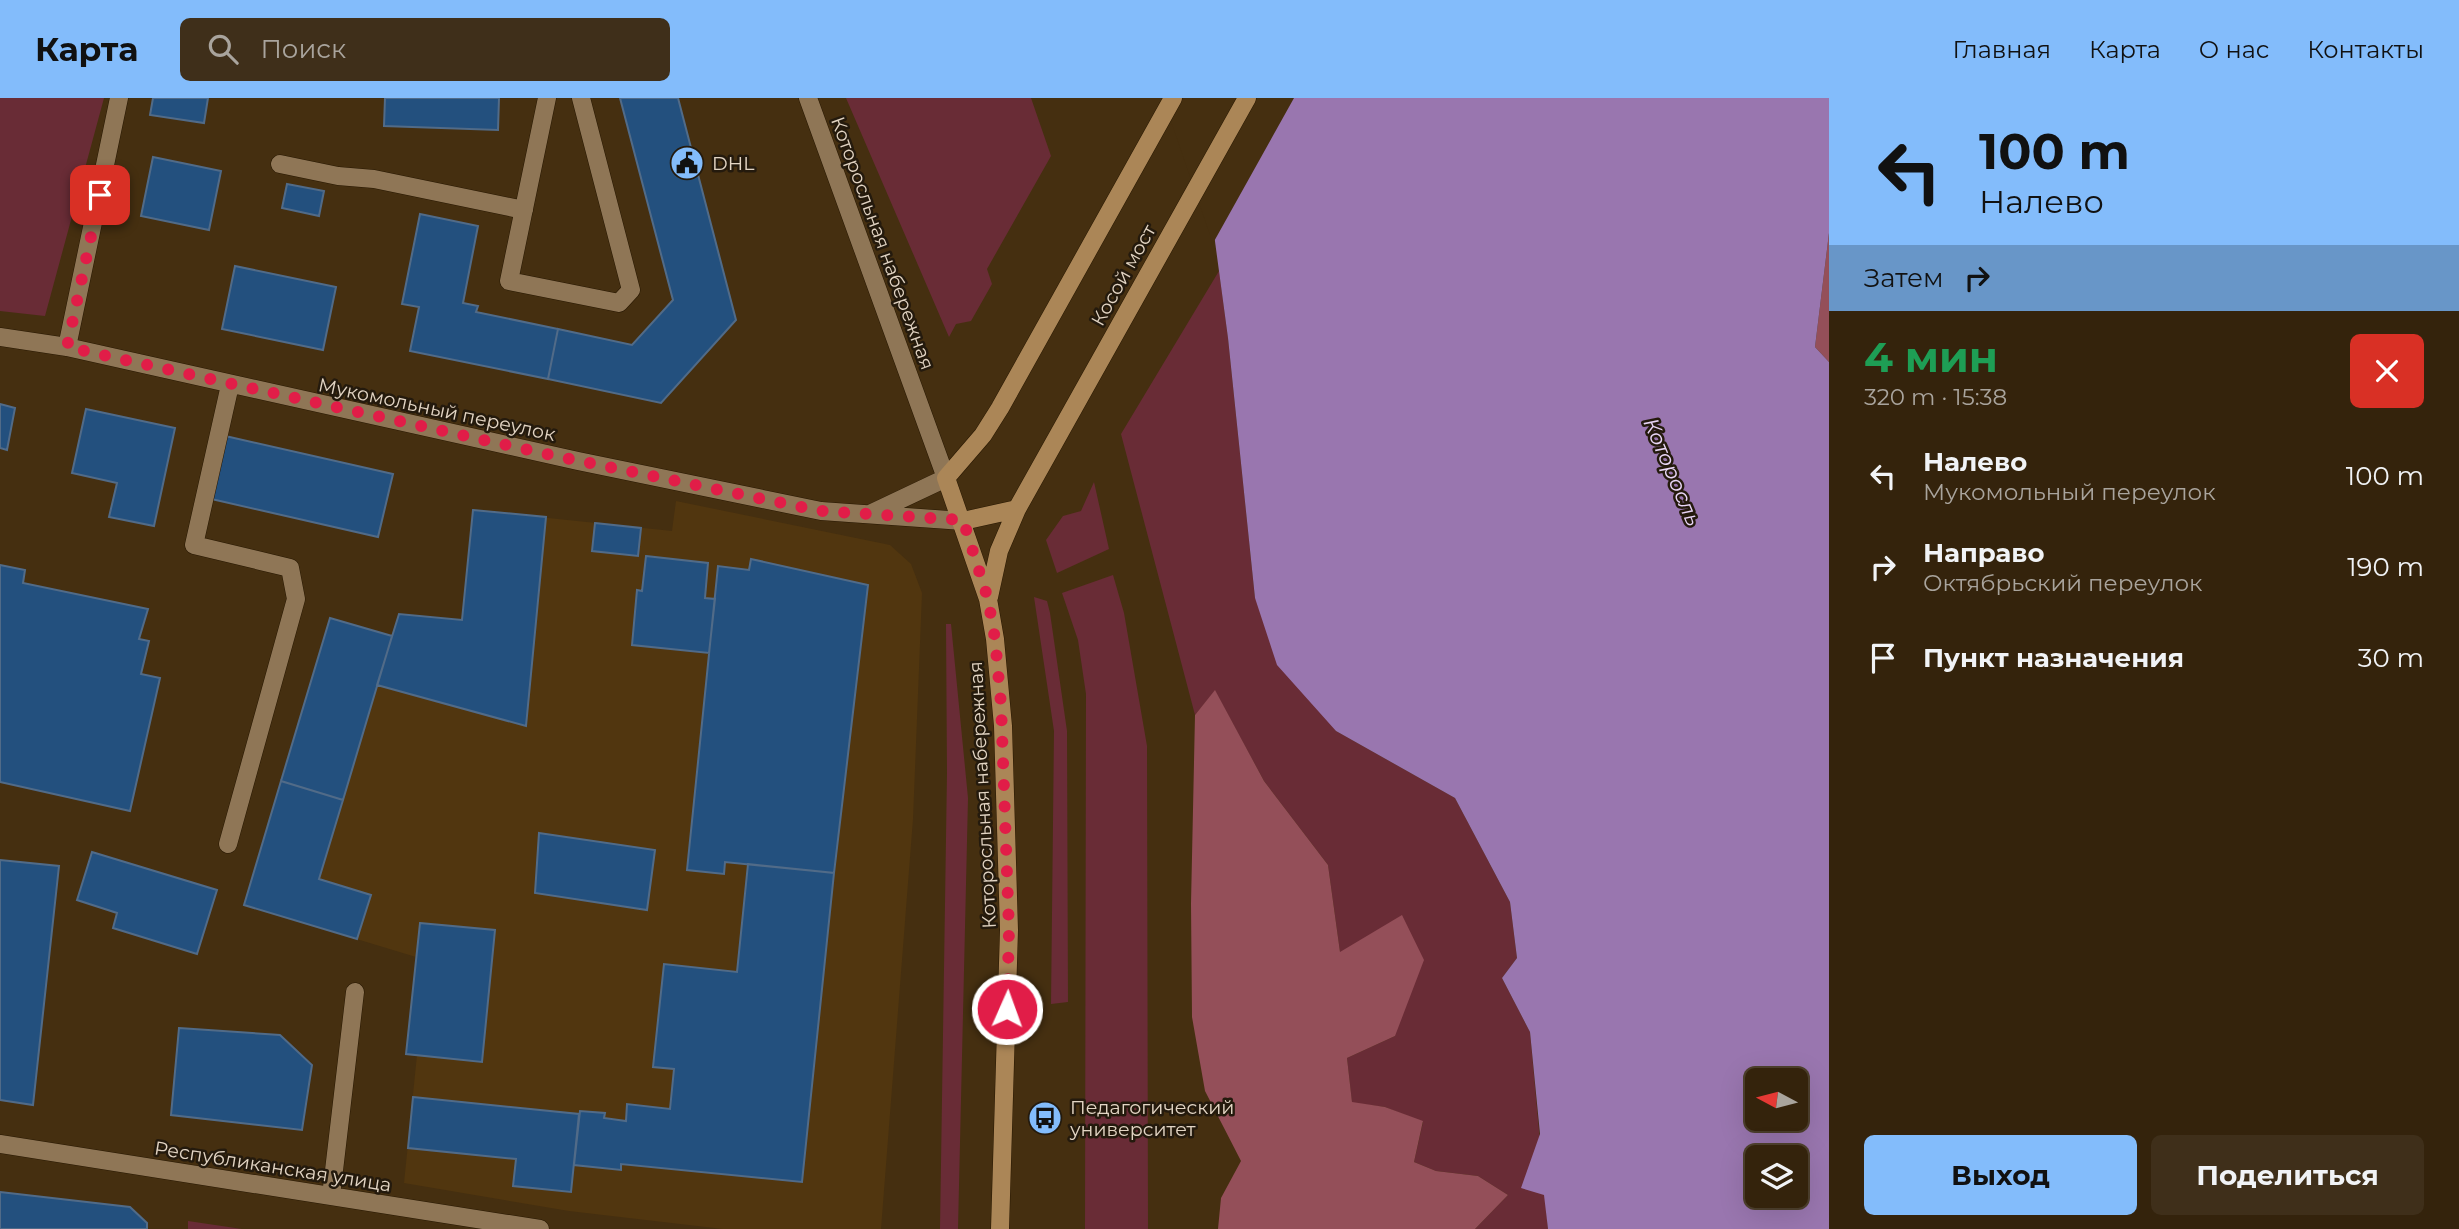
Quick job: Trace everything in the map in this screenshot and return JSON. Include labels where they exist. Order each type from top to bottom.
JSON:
[{"type":"main road","points":[[946,478],[983,435],[1000,408],[1174,98]]},
{"type":"main road","name":"Косой мост","points":[[988,599],[999,551],[1017,509],[1247,98]]},
{"type":"main road","name":"Которосльная набережная","points":[[946,478],[963,520],[988,599],[995,639],[1003,726],[1009,930],[1000,1229]]},
{"type":"main road","points":[[963,520],[1017,509]]},
{"type":"street","points":[[67,347],[119,98]]},
{"type":"street","points":[[547,98],[509,281],[619,303],[631,290],[581,98]]},
{"type":"street","name":"Которосльная набережная","points":[[808,98],[946,478]]},
{"type":"street","points":[[280,164],[524,210]]},
{"type":"street","name":"Мукомольный переулок","points":[[0,337],[67,347],[230,385],[821,511],[963,520]]},
{"type":"street","points":[[228,844],[296,599],[290,568],[194,545],[230,385]]},
{"type":"street","points":[[867,515],[946,478]]},
{"type":"street","points":[[331,1196],[355,992]]},
{"type":"street","name":"Республиканская улица","points":[[0,1144],[540,1229]]},
{"type":"shaded area","points":[[0,98],[104,98],[45,316],[0,311]]},
{"type":"shaded area","points":[[846,98],[1031,98],[1051,156],[987,269],[992,284],[971,321],[956,324],[949,337]]},
{"type":"shaded area","points":[[1829,233],[1829,362],[1815,347]]},
{"type":"shaded area","points":[[1219,271],[1255,598],[1336,731],[1455,798],[1510,902],[1517,958],[1502,978],[1530,1032],[1548,1229],[1475,1229],[1508,1195],[1478,1176],[1436,1171],[1414,1162],[1423,1122],[1385,1107],[1352,1103],[1347,1058],[1395,1036],[1340,952],[1328,865],[1264,781],[1215,691],[1195,715],[1121,434]]},
{"type":"shaded area","points":[[1094,482],[1109,549],[1057,573],[1046,540],[1063,516],[1081,511]]},
{"type":"shaded area","points":[[676,501],[890,545],[911,564],[922,593],[913,819],[881,1229],[723,1229],[569,1211],[404,1183],[417,1055],[406,1054],[416,957],[244,905],[330,618],[391,636],[399,614],[462,620],[473,510],[672,531]]},
{"type":"shaded area","points":[[1113,575],[1124,613],[1147,746],[1148,1229],[1085,1229],[1086,694],[1078,640],[1062,593]]},
{"type":"shaded area","points":[[1034,597],[1047,601],[1050,613],[1067,731],[1068,1002],[1051,1004],[1054,731]]},
{"type":"shaded area","points":[[946,624],[951,624],[968,798],[958,1229],[940,1229],[947,773]]},
{"type":"shaded area","points":[[1215,690],[1264,781],[1328,865],[1340,952],[1402,915],[1424,960],[1395,1036],[1347,1058],[1352,1102],[1385,1107],[1423,1121],[1414,1162],[1436,1171],[1478,1176],[1508,1195],[1475,1229],[1218,1229],[1221,1198],[1241,1161],[1205,1091],[1192,1017],[1191,904],[1195,715]]},
{"type":"shaded area","points":[[188,1221],[242,1229],[188,1229]]},
{"type":"water","name":"Которосль","points":[[1166,98],[1829,98],[1829,233],[1815,347],[1829,362],[1829,1229],[1548,1229],[1544,1195],[1521,1188],[1540,1134],[1530,1032],[1502,978],[1517,958],[1510,902],[1455,798],[1336,731],[1277,665],[1255,598],[1228,338],[1214,234]]},
{"type":"pier","points":[[1163,98],[1294,98],[1212,245],[1210,235]]},
{"type":"building","points":[[153,98],[208,98],[204,123],[150,115]]},
{"type":"building","points":[[385,98],[499,98],[498,130],[384,126]]},
{"type":"building","points":[[620,98],[678,98],[736,320],[661,403],[548,379],[558,329],[632,345],[673,300]]},
{"type":"building","points":[[153,157],[221,171],[209,230],[141,216]]},
{"type":"building","points":[[287,184],[324,191],[319,216],[282,208]]},
{"type":"building","points":[[420,214],[478,226],[463,303],[478,306],[476,312],[558,329],[548,379],[410,351],[419,307],[402,304]]},
{"type":"building","points":[[235,266],[336,287],[323,350],[222,329]]},
{"type":"building","points":[[0,404],[15,408],[7,450],[0,448]]},
{"type":"building","points":[[86,409],[175,428],[154,526],[109,517],[117,483],[72,473]]},
{"type":"building","points":[[221,435],[393,474],[378,537],[207,498]]},
{"type":"building","points":[[473,510],[546,517],[526,726],[377,685],[399,614],[462,620]]},
{"type":"building","points":[[595,523],[641,528],[638,556],[592,551]]},
{"type":"building","points":[[646,556],[708,563],[705,598],[715,599],[709,653],[632,645],[637,590],[642,591]]},
{"type":"building","points":[[751,559],[868,585],[834,873],[725,862],[724,874],[687,870],[718,566],[749,570]]},
{"type":"building","points":[[0,565],[25,570],[23,583],[148,609],[139,639],[149,641],[141,674],[160,678],[130,811],[0,782]]},
{"type":"building","points":[[330,618],[392,636],[343,800],[281,781]]},
{"type":"building","points":[[281,781],[343,800],[319,879],[371,895],[357,939],[244,905]]},
{"type":"building","points":[[539,833],[655,850],[647,910],[535,893]]},
{"type":"building","points":[[92,852],[217,890],[197,954],[113,928],[117,913],[77,900]]},
{"type":"building","points":[[0,860],[59,866],[33,1105],[0,1100]]},
{"type":"building","points":[[748,864],[834,873],[802,1182],[621,1164],[621,1170],[574,1165],[580,1111],[605,1113],[604,1118],[626,1121],[627,1104],[670,1109],[674,1069],[653,1067],[664,964],[737,972]]},
{"type":"building","points":[[420,923],[495,930],[482,1062],[406,1054]]},
{"type":"building","points":[[179,1028],[280,1035],[312,1065],[302,1130],[171,1115]]},
{"type":"building","points":[[413,1097],[579,1114],[571,1192],[513,1186],[516,1159],[408,1148]]},
{"type":"building","points":[[0,1192],[130,1207],[147,1223],[147,1229],[0,1229]]},
{"type":"place","name":"DHL","points":[[687,163]]},
{"type":"place","name":"Педагогический университет","points":[[1045,1118]]},
{"type":"route","points":[[100,195],[67,347],[551,455],[821,511],[963,520],[988,599],[995,639],[1003,726],[1009,930],[1007,1009]]}]
